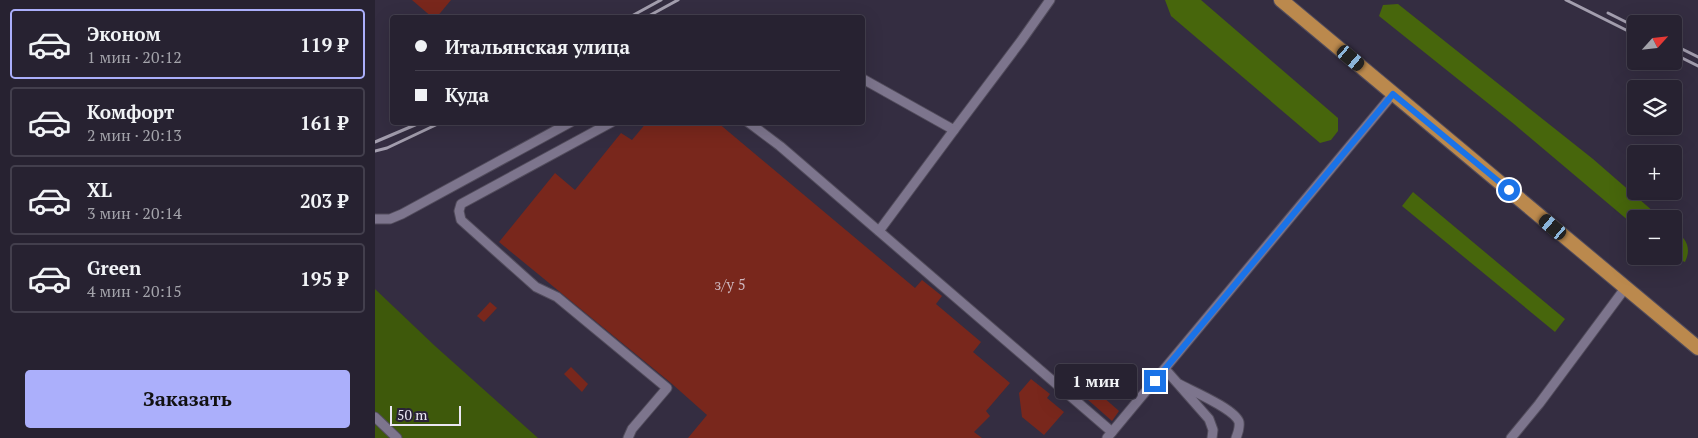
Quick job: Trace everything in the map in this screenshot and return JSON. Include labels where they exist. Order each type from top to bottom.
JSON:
[{"type":"highway","points":[[1281,0],[1698,348]]},
{"type":"street","points":[[879,231],[1050,0]]},
{"type":"street","points":[[865,80],[953,130]]},
{"type":"street","points":[[752,125],[780,146],[879,231],[1110,435],[1393,94]]},
{"type":"street","points":[[375,218],[389,219],[402,214],[565,125]]},
{"type":"street","points":[[606,125],[461,204],[459,211],[461,220],[536,287],[557,297],[667,388],[632,429],[628,438]]},
{"type":"street","points":[[1511,438],[1539,404],[1626,287]]},
{"type":"street","points":[[1165,369],[1209,418],[1213,430],[1212,438]]},
{"type":"street","points":[[1179,384],[1232,412],[1239,421],[1239,431],[1236,438]]},
{"type":"street","points":[[375,417],[397,438]]},
{"type":"green space","points":[[1165,0],[1201,0],[1338,118],[1338,131],[1331,140],[1320,143],[1171,16]]},
{"type":"green space","points":[[1398,4],[1593,159],[1627,189],[1627,200],[1640,200],[1652,210],[1627,210],[1627,219],[1514,124],[1379,16],[1383,5]]},
{"type":"green space","points":[[1413,192],[1565,319],[1555,332],[1402,206]]},
{"type":"green space","points":[[1682,236],[1688,248],[1685,262],[1682,261]]},
{"type":"green space","points":[[375,289],[435,346],[538,438],[375,438]]},
{"type":"building","points":[[412,0],[451,0],[438,15],[430,15]]},
{"type":"building","points":[[644,125],[721,125],[915,288],[922,280],[942,296],[936,304],[981,342],[973,352],[1010,383],[986,411],[990,416],[974,432],[982,438],[688,438],[707,415],[671,383],[499,242],[555,173],[575,190],[621,133],[632,140]]},
{"type":"building","points":[[490,302],[497,308],[484,322],[477,316]]},
{"type":"building","points":[[571,367],[588,384],[582,392],[564,374]]},
{"type":"building","points":[[1031,379],[1050,394],[1047,398],[1064,412],[1044,435],[1022,417],[1019,393]]},
{"type":"building","points":[[1086,382],[1119,411],[1112,421],[1078,391]]},
{"type":"railway","points":[[634,15],[661,0]]},
{"type":"railway","points":[[650,15],[678,0]]},
{"type":"railway","points":[[1566,0],[1627,30]]},
{"type":"railway","points":[[1608,13],[1627,22]]},
{"type":"railway","points":[[1683,50],[1698,57]]},
{"type":"railway","points":[[1683,58],[1698,66]]},
{"type":"railway","points":[[375,142],[415,125]]},
{"type":"railway","points":[[375,151],[387,148],[436,125]]},
{"type":"route","points":[[1155,381],[1393,94],[1509,190]]}]
